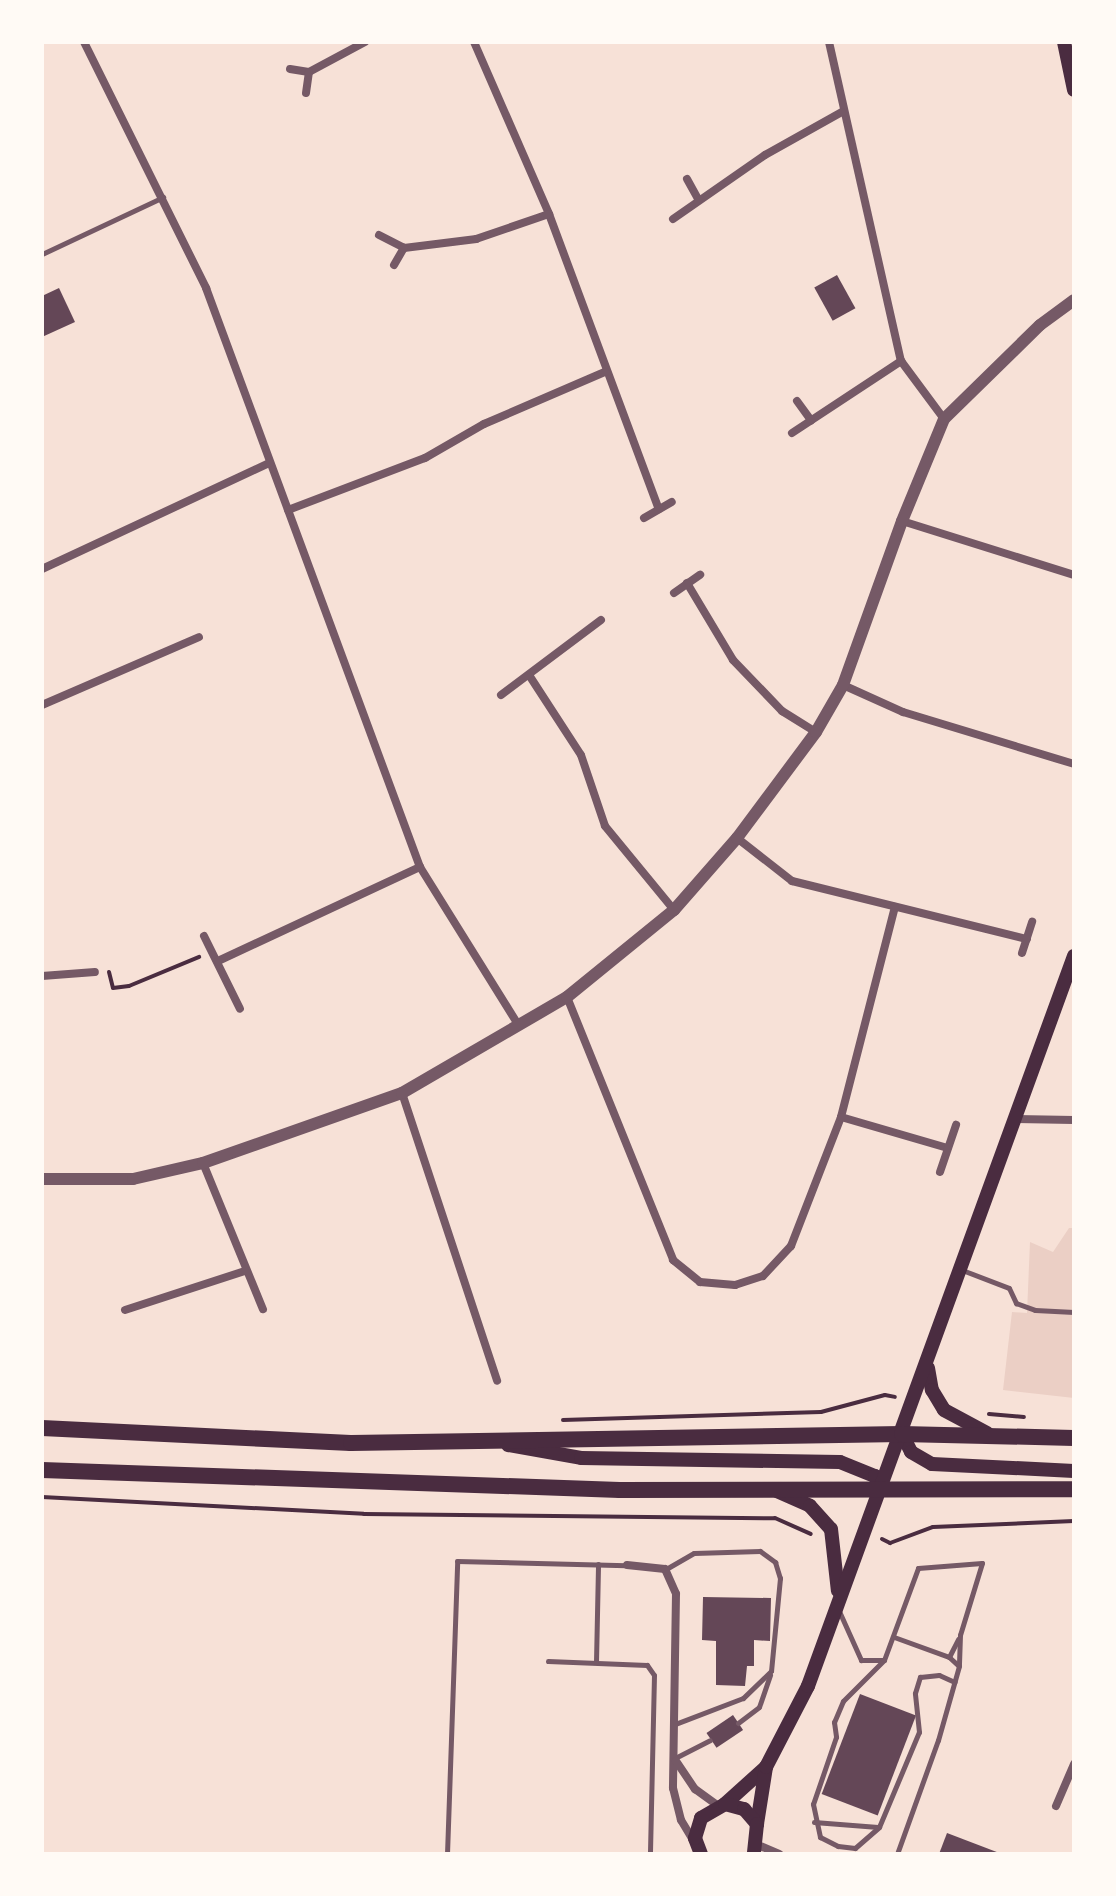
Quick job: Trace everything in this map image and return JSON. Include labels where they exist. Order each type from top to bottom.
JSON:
[{"type":"highway","points":[[42,1428],[351,1443],[500,1443],[902,1434],[1074,1438]]},
{"type":"highway","points":[[42,1470],[370,1484],[777,1491],[1074,1489]]},
{"type":"main road","points":[[1064,42],[1074,90]]},
{"type":"main road","points":[[756,1850],[766,1767],[802,1700],[962,1270],[1074,956]]},
{"type":"main road","points":[[928,1363],[932,1390],[944,1410],[967,1426],[999,1435]]},
{"type":"main road","points":[[902,1434],[911,1452],[932,1464],[1074,1471]]},
{"type":"main road","points":[[500,1443],[581,1458],[840,1462],[875,1476],[881,1491]]},
{"type":"main road","points":[[777,1491],[810,1506],[831,1529],[837,1548],[837,1605]]},
{"type":"main road","points":[[699,1851],[701,1818],[722,1805],[752,1774],[766,1767]]},
{"type":"main road","points":[[722,1805],[744,1809],[757,1824]]},
{"type":"street","points":[[84,42],[164,197],[206,288],[420,867],[519,1026]]},
{"type":"street","points":[[290,69],[309,72],[365,42]]},
{"type":"street","points":[[474,42],[549,214],[605,372],[659,509]]},
{"type":"street","points":[[829,42],[842,112],[901,361],[944,419]]},
{"type":"street","points":[[306,93],[309,72]]},
{"type":"street","points":[[673,219],[698,199],[842,112]]},
{"type":"street","points":[[687,179],[698,199]]},
{"type":"street","points":[[379,235],[404,248],[476,239],[549,214]]},
{"type":"street","points":[[394,265],[404,248]]},
{"type":"street","points":[[42,1179],[133,1179],[203,1163],[402,1093],[567,997],[674,910],[737,838],[816,732],[843,685],[902,521],[944,419],[1040,325],[1074,300]]},
{"type":"street","points":[[792,433],[901,361]]},
{"type":"street","points":[[288,510],[425,458],[484,424],[605,372]]},
{"type":"street","points":[[797,401],[811,420]]},
{"type":"street","points":[[42,569],[269,463]]},
{"type":"street","points":[[644,518],[672,502]]},
{"type":"street","points":[[902,521],[1074,575]]},
{"type":"street","points":[[674,593],[700,575]]},
{"type":"street","points":[[687,583],[733,660],[782,711],[816,732]]},
{"type":"street","points":[[501,695],[601,620]]},
{"type":"street","points":[[42,705],[199,637]]},
{"type":"street","points":[[529,675],[581,755],[605,826],[674,910]]},
{"type":"street","points":[[843,685],[903,712],[1074,764]]},
{"type":"street","points":[[737,838],[792,881],[1027,939]]},
{"type":"street","points":[[218,961],[420,867]]},
{"type":"street","points":[[567,997],[673,1260],[700,1282],[735,1285],[763,1276],[791,1246],[841,1117],[895,907]]},
{"type":"street","points":[[1022,953],[1032,922]]},
{"type":"street","points":[[204,936],[240,1009]]},
{"type":"street","points":[[42,976],[95,972]]},
{"type":"street","points":[[402,1093],[497,1381]]},
{"type":"street","points":[[841,1117],[948,1148]]},
{"type":"street","points":[[1016,1119],[1074,1120]]},
{"type":"street","points":[[940,1172],[956,1125]]},
{"type":"street","points":[[203,1163],[263,1309]]},
{"type":"street","points":[[125,1310],[245,1271]]},
{"type":"street","points":[[627,1565],[665,1569],[676,1594],[677,1809],[699,1851]]},
{"type":"street","points":[[675,1759],[695,1789],[722,1805]]},
{"type":"street","points":[[1056,1806],[1074,1771],[1074,1764]]},
{"type":"street","points":[[756,1850],[779,1854]]},
{"type":"lane","points":[[42,254],[164,197]]},
{"type":"lane","points":[[962,1270],[1009,1288],[1016,1303],[1035,1310],[1074,1312]]},
{"type":"lane","points":[[665,1569],[711,1550],[760,1551],[775,1562],[780,1578],[771,1671],[759,1707],[738,1723]]},
{"type":"lane","points":[[447,1854],[457,1561],[627,1565]]},
{"type":"lane","points":[[949,1657],[960,1635],[982,1563],[918,1568],[884,1660],[838,1712],[836,1737],[813,1804],[814,1822],[820,1837],[855,1848],[879,1827],[919,1732],[921,1714],[915,1693],[920,1677],[939,1675],[955,1682]]},
{"type":"lane","points":[[596,1662],[598,1564]]},
{"type":"lane","points":[[837,1605],[861,1660],[884,1660]]},
{"type":"lane","points":[[897,1854],[955,1682],[960,1635]]},
{"type":"lane","points":[[894,1637],[949,1657],[959,1666]]},
{"type":"lane","points":[[548,1661],[647,1665],[654,1675],[650,1854]]},
{"type":"lane","points":[[675,1724],[743,1698],[771,1671]]},
{"type":"lane","points":[[675,1759],[710,1740]]},
{"type":"lane","points":[[814,1822],[851,1829],[879,1827]]},
{"type":"path","points":[[95,972],[109,969],[113,988],[129,986],[212,952]]},
{"type":"path","points":[[559,1420],[821,1412],[891,1395]]},
{"type":"path","points":[[981,1413],[1028,1418]]},
{"type":"path","points":[[42,1497],[364,1514],[775,1518],[817,1537]]},
{"type":"path","points":[[882,1539],[890,1543],[933,1527],[1074,1521]]},
{"type":"shaded area","points":[[1069,1228],[1074,1228],[1074,1398],[1003,1390],[1012,1312],[1027,1313],[1030,1242],[1053,1252]]},
{"type":"building","points":[[837,275],[855,308],[833,321],[814,288]]},
{"type":"building","points":[[59,288],[75,322],[42,337],[42,296]]},
{"type":"building","points":[[703,1597],[771,1598],[770,1641],[754,1640],[754,1666],[747,1666],[745,1686],[716,1685],[716,1641],[702,1640]]},
{"type":"building","points":[[860,1694],[916,1716],[878,1815],[822,1794]]},
{"type":"building","points":[[733,1715],[743,1730],[717,1748],[706,1733]]},
{"type":"building","points":[[947,1833],[1002,1854],[939,1854]]}]
